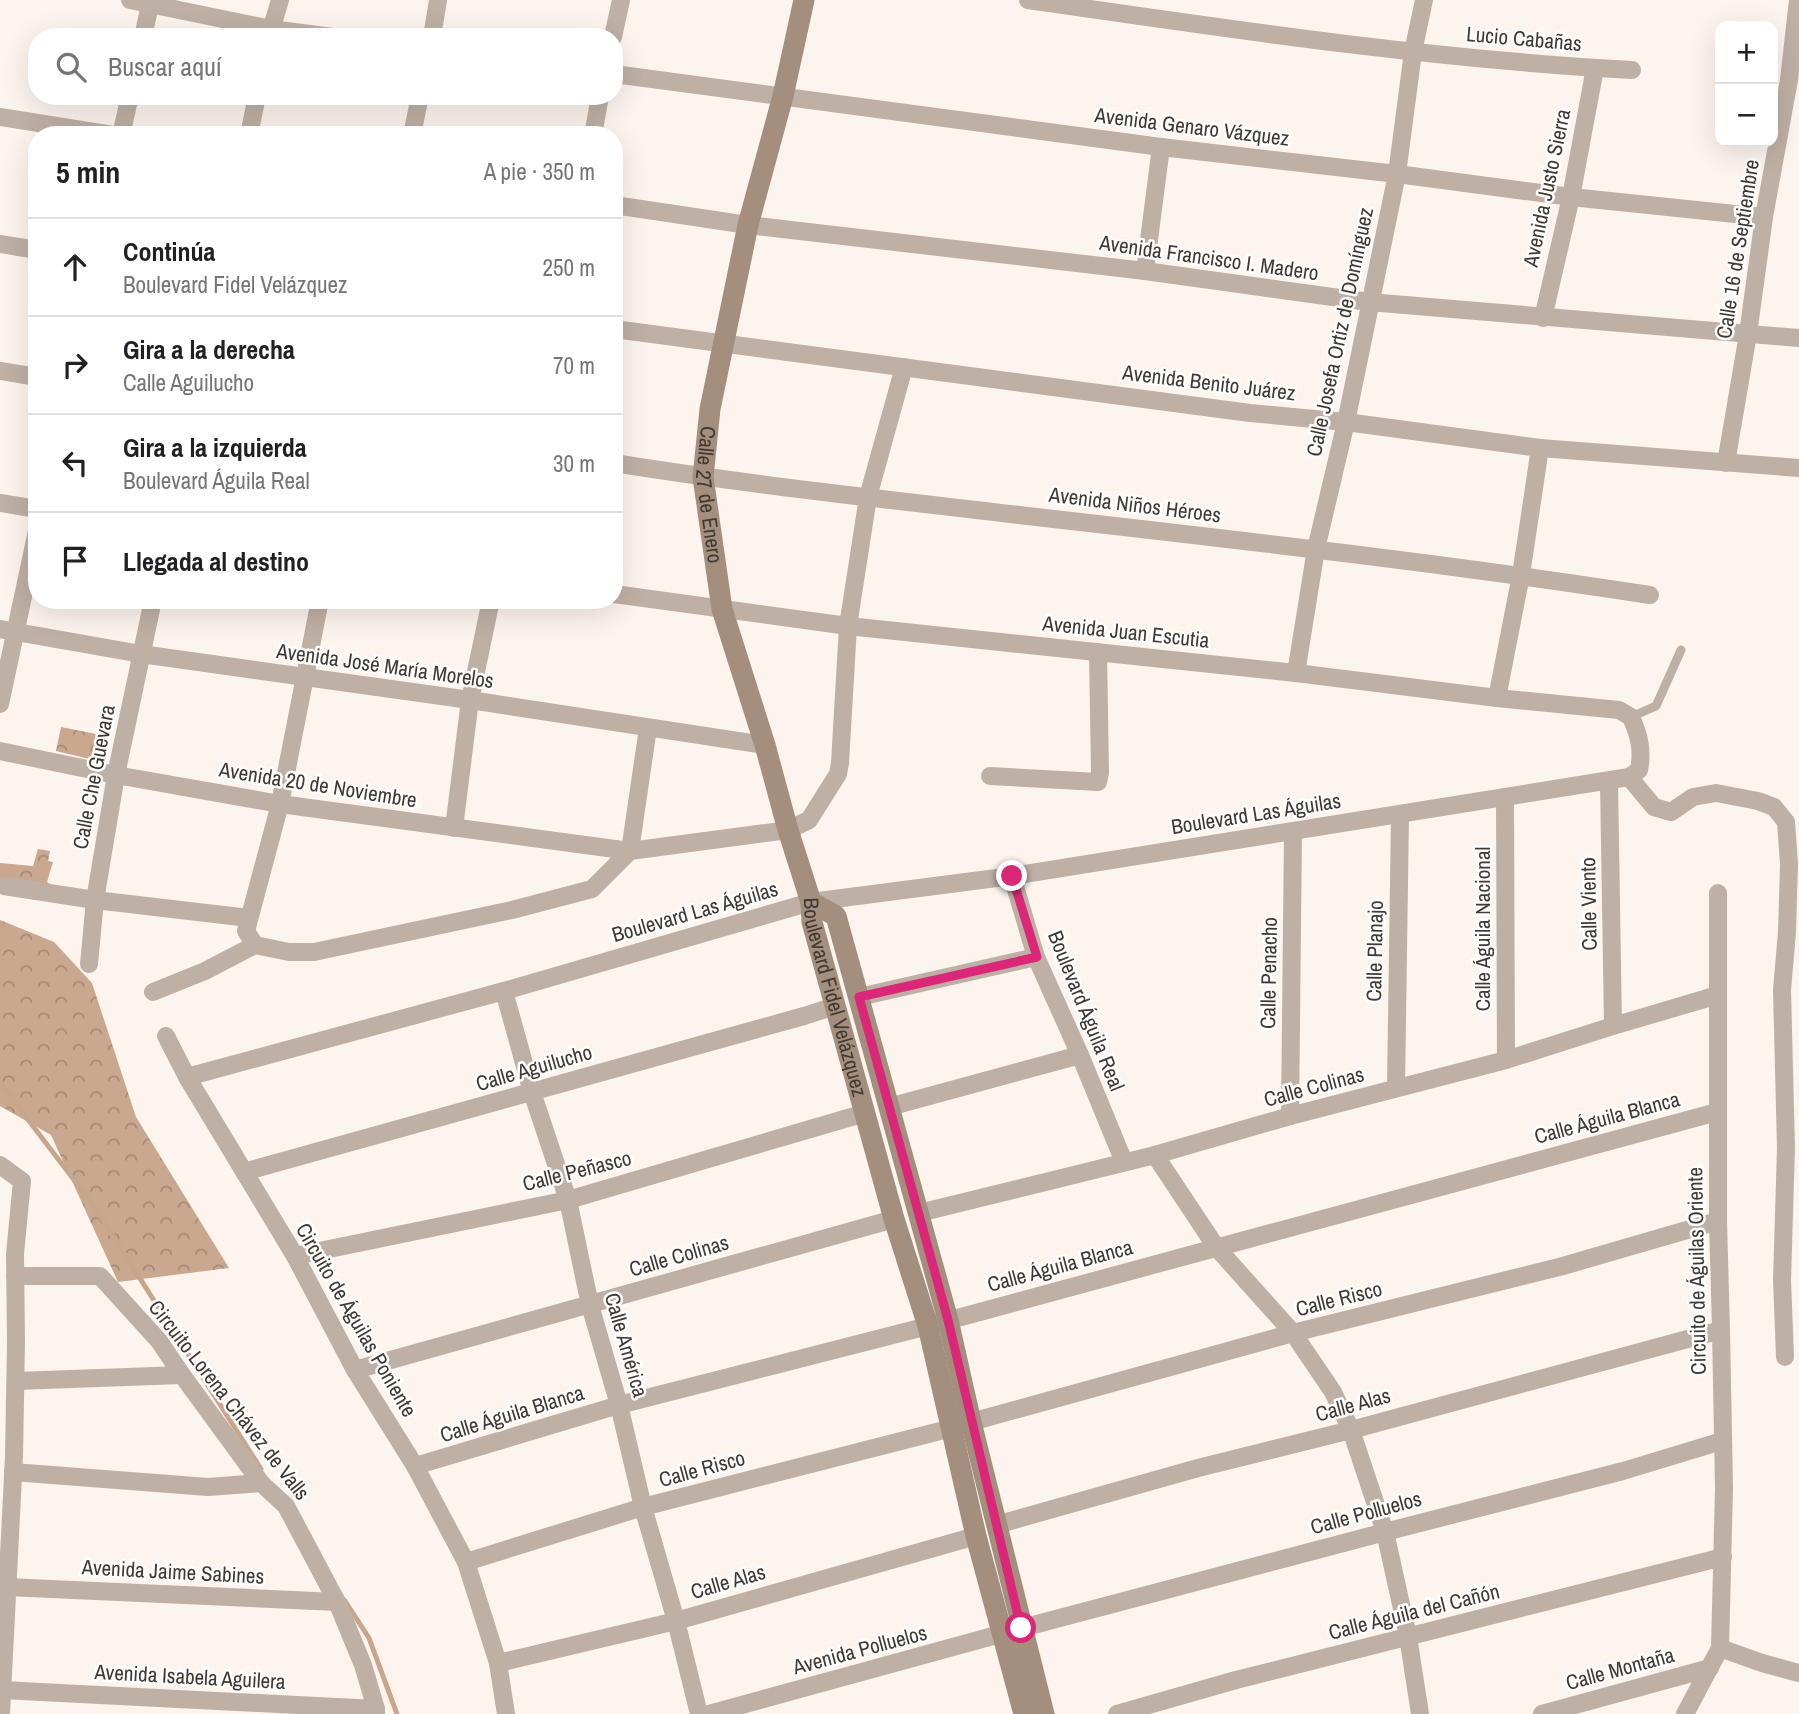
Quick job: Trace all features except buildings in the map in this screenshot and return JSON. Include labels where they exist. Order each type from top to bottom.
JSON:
[{"type":"main road","name":"Calle 27 de Enero","points":[[804,0],[783,96],[748,225],[710,410],[702,477],[722,608],[811,902]]},
{"type":"main road","name":"Boulevard Fidel Velázquez","points":[[811,902],[836,916],[919,1213],[938,1323],[961,1425],[996,1525],[1024,1714]]},
{"type":"main road","name":"Boulevard Fidel Velázquez","points":[[811,902],[812,922],[894,1219],[938,1323]]},
{"type":"main road","name":"Boulevard Fidel Velázquez","points":[[961,1425],[972,1536],[1013,1631],[1044,1714]]},
{"type":"street","points":[[130,0],[150,2],[251,28]]},
{"type":"street","points":[[272,28],[280,0]]},
{"type":"street","points":[[433,28],[438,0]]},
{"type":"street","points":[[615,28],[621,0]]},
{"type":"street","name":"Lucio Cabañas","points":[[1028,0],[1413,52],[1632,69]]},
{"type":"street","name":"Calle Josefa Ortiz de Domínguez","points":[[1296,673],[1316,549],[1346,422],[1397,174],[1413,52],[1424,0]]},
{"type":"street","name":"Calle 16 de Septiembre","points":[[1726,463],[1764,217],[1789,80],[1798,0]]},
{"type":"street","points":[[145,28],[150,2]]},
{"type":"street","name":"Avenida Justo Sierra","points":[[1543,318],[1571,197],[1595,68]]},
{"type":"street","name":"Avenida Genaro Vázquez","points":[[623,75],[1161,147],[1571,197],[1764,217]]},
{"type":"street","points":[[123,126],[128,105]]},
{"type":"street","points":[[251,126],[255,105]]},
{"type":"street","points":[[414,126],[418,105]]},
{"type":"street","points":[[595,126],[598,105]]},
{"type":"street","points":[[0,117],[56,126]]},
{"type":"street","points":[[1145,271],[1161,147]]},
{"type":"street","name":"Avenida Francisco I. Madero","points":[[623,206],[748,225],[1145,271],[1369,302],[1799,338]]},
{"type":"street","points":[[0,244],[28,249]]},
{"type":"street","name":"Avenida Benito Juárez","points":[[623,330],[1250,413],[1346,422],[1541,448],[1799,468]]},
{"type":"street","points":[[788,830],[809,820],[838,774],[848,625],[868,497],[904,367]]},
{"type":"street","points":[[0,371],[28,376]]},
{"type":"street","points":[[1497,698],[1521,575],[1541,448]]},
{"type":"street","name":"Avenida Niños Héroes","points":[[623,464],[702,477],[1521,575],[1650,595]]},
{"type":"street","points":[[0,503],[28,508]]},
{"type":"street","points":[[0,704],[7,630],[28,561]]},
{"type":"street","name":"Avenida Juan Escutia","points":[[623,595],[848,625],[1619,710],[1632,717]]},
{"type":"street","name":"Calle Che Guevara","points":[[89,964],[94,900],[116,775],[151,609]]},
{"type":"street","points":[[153,992],[205,971],[250,931],[280,804],[318,609]]},
{"type":"street","points":[[454,828],[470,700],[489,609]]},
{"type":"street","name":"Avenida José María Morelos","points":[[7,630],[141,654],[765,745]]},
{"type":"street","points":[[990,776],[1098,782],[1098,652]]},
{"type":"street","points":[[1632,717],[1640,736],[1642,757],[1634,774],[1654,807],[1671,813],[1693,797],[1716,793],[1774,807],[1786,822],[1789,864],[1782,990],[1786,1147],[1782,1280],[1785,1357]]},
{"type":"street","points":[[4,886],[94,900],[250,931],[289,952],[314,952],[512,910],[592,889],[630,852],[648,728]]},
{"type":"street","name":"Avenida 20 de Noviembre","points":[[0,751],[280,804],[630,852],[788,830]]},
{"type":"street","name":"Boulevard Las Águilas","points":[[187,1077],[504,991],[811,902],[1012,876],[1609,781],[1634,774]]},
{"type":"street","name":"Calle Viento","points":[[1609,781],[1614,1026]]},
{"type":"street","name":"Calle Águila Nacional","points":[[1504,797],[1506,1060]]},
{"type":"street","name":"Calle Planajo","points":[[1396,1088],[1400,815]]},
{"type":"street","name":"Calle Penacho","points":[[1290,1116],[1293,831]]},
{"type":"street","name":"Boulevard Águila Real","points":[[1012,876],[1037,957],[1124,1162]]},
{"type":"street","name":"Circuito de Águilas Oriente","points":[[1717,893],[1717,1220],[1723,1557],[1720,1648]]},
{"type":"street","points":[[859,997],[1037,957]]},
{"type":"street","name":"Calle América","points":[[504,991],[532,1092],[568,1200],[590,1305],[620,1405],[643,1507],[699,1714]]},
{"type":"street","name":"Calle Colinas","points":[[919,1213],[1155,1155],[1290,1116],[1506,1060],[1717,995]]},
{"type":"street","name":"Calle Aguilucho","points":[[244,1172],[835,1006]]},
{"type":"street","name":"Circuito de Águilas Poniente","points":[[166,1036],[187,1077],[295,1256],[355,1370],[415,1466],[466,1562],[498,1663],[506,1714]]},
{"type":"street","points":[[889,1107],[1080,1055]]},
{"type":"street","name":"Calle Águila Blanca","points":[[415,1466],[620,1405],[938,1323],[1717,1112]]},
{"type":"street","name":"Calle Peñasco","points":[[295,1256],[568,1200],[865,1113]]},
{"type":"street","points":[[1155,1155],[1216,1247],[1293,1333],[1333,1392],[1351,1430],[1385,1532],[1408,1636],[1420,1714]]},
{"type":"street","points":[[0,1165],[22,1181],[8,1253],[15,1276],[8,1342],[16,1381],[9,1461],[1,1714]]},
{"type":"street","name":"Calle Colinas","points":[[355,1370],[894,1219]]},
{"type":"street","name":"Calle Risco","points":[[466,1562],[643,1507],[961,1425],[1293,1333],[1563,1266],[1717,1220]]},
{"type":"street","name":"Circuito Lorena Chávez de Valls","points":[[15,1276],[100,1276],[159,1341],[261,1483],[286,1506],[337,1602],[363,1665],[376,1711]]},
{"type":"street","name":"Calle Alas","points":[[996,1525],[1198,1468],[1351,1430],[1721,1330]]},
{"type":"street","points":[[16,1381],[182,1375]]},
{"type":"street","name":"Calle Polluelos","points":[[1013,1631],[1623,1471],[1722,1441]]},
{"type":"street","points":[[9,1461],[208,1487],[261,1483]]},
{"type":"street","name":"Calle Alas","points":[[498,1663],[676,1621],[972,1536]]},
{"type":"street","name":"Calle Águila del Cañón","points":[[1117,1714],[1236,1680],[1723,1557]]},
{"type":"street","name":"Avenida Jaime Sabines","points":[[5,1575],[337,1602]]},
{"type":"street","name":"Avenida Polluelos","points":[[709,1714],[1013,1631]]},
{"type":"street","points":[[1685,1714],[1720,1648],[1799,1673]]},
{"type":"street","name":"Calle Montaña","points":[[1542,1714],[1710,1668]]},
{"type":"street","name":"Avenida Isabela Aguilera","points":[[2,1690],[376,1711]]},
{"type":"lane","points":[[1632,717],[1656,706],[1681,650]]},
{"type":"green space","points":[[61,727],[106,736],[102,762],[56,751]]},
{"type":"green space","points":[[38,849],[50,851],[48,861],[53,862],[47,882],[62,892],[0,885],[0,863],[33,866]]},
{"type":"green space","points":[[0,920],[54,942],[92,983],[136,1117],[229,1268],[118,1282],[51,1135],[0,1106]]},
{"type":"waterway","points":[[0,1083],[94,1206],[261,1469]]},
{"type":"waterway","points":[[345,1601],[369,1638],[397,1714]]},
{"type":"route","points":[[1012,876],[1037,957],[859,997],[948,1320],[1021,1628]]}]
